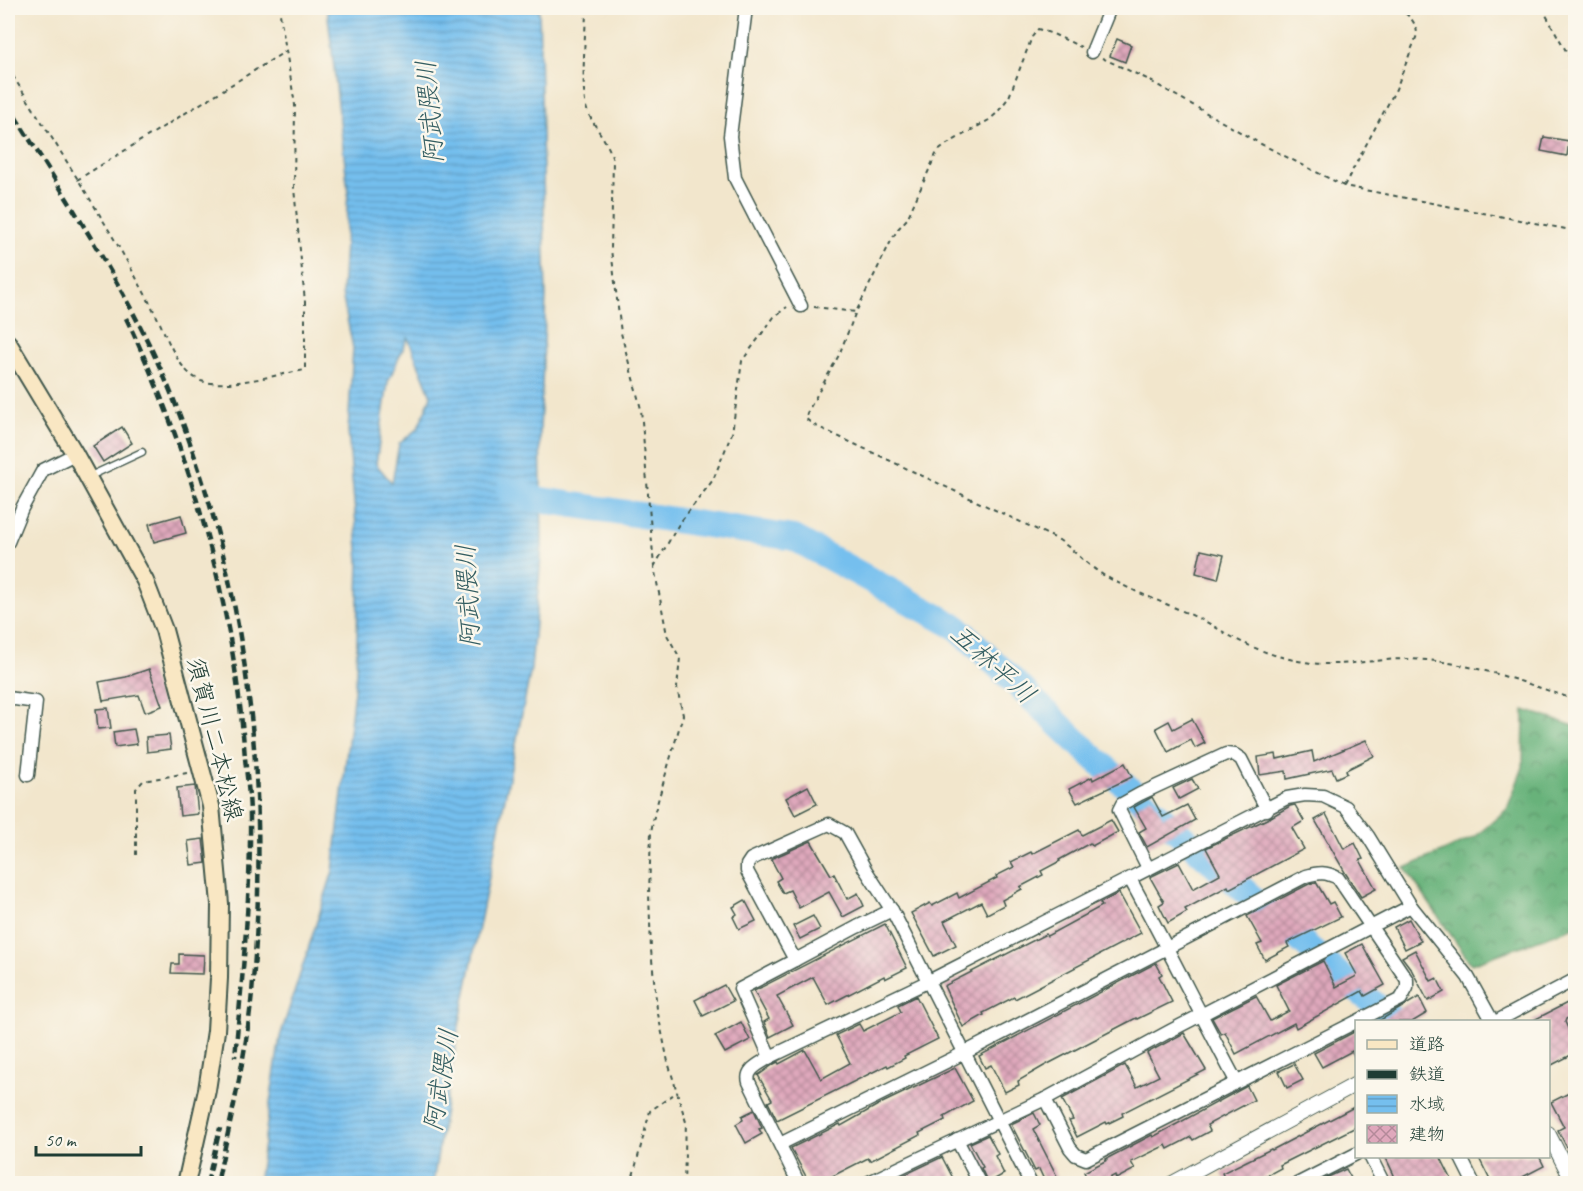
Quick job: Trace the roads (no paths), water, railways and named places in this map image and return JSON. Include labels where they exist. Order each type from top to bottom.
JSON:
[{"type":"main road","name":"須賀川二本松線","points":[[8,346],[75,454],[145,581],[164,630],[211,806],[220,904],[216,1031],[207,1089],[186,1184]]},
{"type":"street","points":[[746,8],[730,136],[735,178],[801,306]]},
{"type":"street","points":[[1092,52],[1110,8]]},
{"type":"street","points":[[8,542],[22,508],[43,470],[75,454]]},
{"type":"street","points":[[8,698],[36,702],[28,774]]},
{"type":"street","points":[[1148,868],[1119,810],[1122,804],[1140,794],[1226,754],[1235,755],[1241,759],[1267,810]]},
{"type":"street","points":[[799,1184],[747,1077],[750,1070],[770,1057],[929,981],[1287,798],[1305,795],[1323,796],[1346,807],[1368,836],[1411,906],[1468,978],[1493,1020]]},
{"type":"street","points":[[795,960],[747,871],[747,865],[751,860],[829,824],[845,833],[892,910],[1031,1184]]},
{"type":"street","points":[[780,1144],[1317,873],[1330,874],[1338,878],[1372,925],[1407,980],[1407,988],[1401,999],[1359,1020]]},
{"type":"street","points":[[1130,879],[1168,947],[1201,1017],[1236,1081]]},
{"type":"street","points":[[865,1184],[1046,1099],[1170,1031],[1201,1017],[1411,906]]},
{"type":"street","points":[[770,1057],[740,989],[892,910]]},
{"type":"street","points":[[1498,1020],[1575,979]]},
{"type":"street","points":[[1046,1099],[1070,1148],[1076,1155],[1086,1159],[1355,1022]]},
{"type":"street","points":[[1171,1184],[1355,1085]]},
{"type":"street","points":[[1550,1137],[1573,1178],[1557,1184]]},
{"type":"street","points":[[957,1140],[980,1184]]},
{"type":"street","points":[[1297,1184],[1355,1155]]},
{"type":"street","points":[[1371,1158],[1384,1184]]},
{"type":"street","points":[[1461,1158],[1474,1184]]},
{"type":"lane","points":[[88,477],[142,452]]},
{"type":"water","name":"阿武隈川","points":[[327,8],[539,8],[546,297],[540,431],[542,546],[531,669],[457,1036],[433,1183],[258,1183],[280,1037],[333,871],[356,673],[359,561],[348,431],[353,348],[342,294],[348,191]],"holes":[[[408,338],[431,396],[418,428],[399,444],[392,483],[376,464],[388,382]]]},
{"type":"waterway","name":"五林平川","points":[[509,490],[535,499],[794,538],[958,628],[1091,755],[1394,1020]]},
{"type":"railway","points":[[8,105],[100,253],[160,368],[177,408],[201,477],[221,547],[237,618],[248,690],[255,763],[258,908],[251,1006],[217,1184]]},
{"type":"railway","points":[[126,318],[150,370],[190,478],[220,589],[231,645],[249,803],[250,847],[246,937],[235,1057]]},
{"type":"railway","points":[[207,1184],[220,1128]]}]
